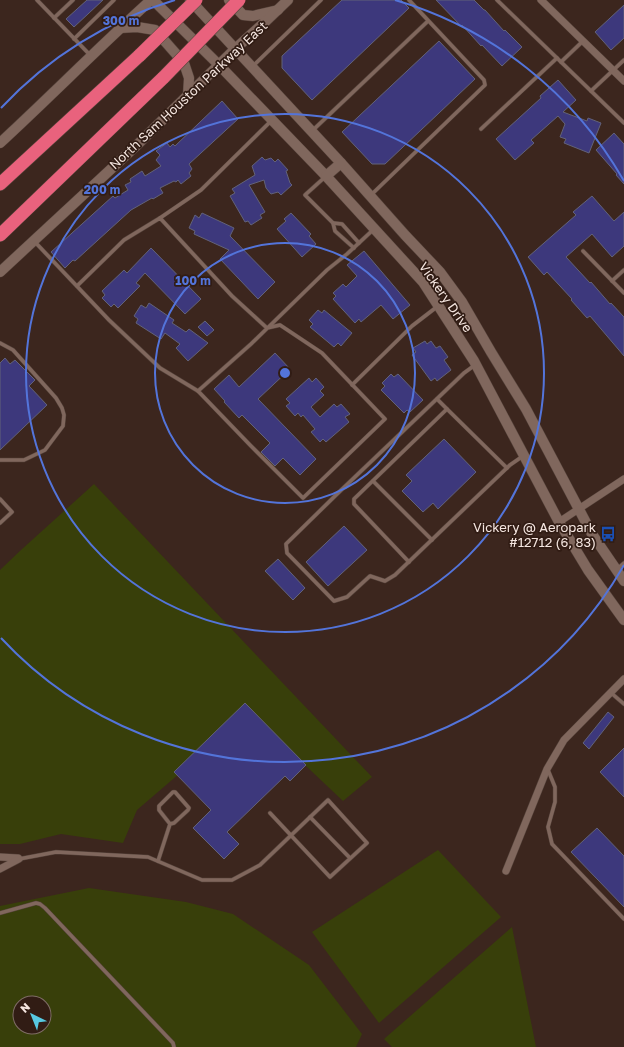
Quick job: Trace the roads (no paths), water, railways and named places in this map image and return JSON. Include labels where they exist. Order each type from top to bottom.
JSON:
[{"type":"highway","points":[[0,184],[140,55],[196,0]]},
{"type":"highway","points":[[1,235],[164,77],[239,0]]},
{"type":"main road","points":[[0,143],[120,28],[152,0]]},
{"type":"main road","name":"Vickery Drive","points":[[152,0],[219,65],[326,176],[423,282],[475,363],[559,522],[588,570],[624,620]]},
{"type":"main road","name":"Vickery Drive","points":[[190,0],[440,272],[462,302],[526,409],[578,510],[592,534],[620,567],[624,581]]},
{"type":"main road","points":[[229,0],[243,15],[253,16],[278,10]]},
{"type":"main road","name":"North Sam Houston Parkway East","points":[[0,272],[288,0]]},
{"type":"main road","points":[[120,28],[137,26],[154,30],[184,63],[189,78],[188,96]]},
{"type":"main road","points":[[326,176],[341,163]]},
{"type":"main road","points":[[475,363],[491,352]]},
{"type":"street","points":[[541,0],[624,81]]},
{"type":"street","points":[[559,522],[624,479]]},
{"type":"street","points":[[506,871],[547,769],[564,740],[624,679]]},
{"type":"street","points":[[0,857],[19,858]]},
{"type":"street","points":[[0,869],[19,858]]},
{"type":"lane","points":[[37,0],[92,56]]},
{"type":"lane","points":[[54,18],[73,0]]},
{"type":"lane","points":[[74,39],[114,0]]},
{"type":"lane","points":[[252,67],[321,0]]},
{"type":"lane","points":[[370,196],[484,85],[484,80],[408,0]]},
{"type":"lane","points":[[497,0],[624,122]]},
{"type":"lane","points":[[312,131],[428,21]]},
{"type":"lane","points":[[561,62],[583,40]]},
{"type":"lane","points":[[481,129],[557,58]]},
{"type":"lane","points":[[591,91],[624,60]]},
{"type":"lane","points":[[77,286],[124,240],[201,190],[272,120]]},
{"type":"lane","points":[[326,176],[305,195],[333,223],[335,231],[354,248]]},
{"type":"lane","points":[[160,218],[232,296],[267,328]]},
{"type":"lane","points":[[333,223],[342,224],[359,243]]},
{"type":"lane","points":[[198,391],[267,328],[327,270],[354,248],[375,228]]},
{"type":"lane","points":[[33,240],[109,320],[160,368],[198,391],[303,498],[385,419],[322,354],[280,325],[267,328]]},
{"type":"lane","points":[[583,251],[624,293]]},
{"type":"lane","points":[[612,281],[624,270]]},
{"type":"lane","points":[[352,385],[412,326],[439,306]]},
{"type":"lane","points":[[0,343],[13,350],[51,392],[62,408],[64,415],[63,426],[45,450],[24,460],[0,460]]},
{"type":"lane","points":[[475,363],[336,494],[286,544],[287,553],[334,601],[347,597],[370,576],[385,581],[395,575],[507,468],[524,455]]},
{"type":"lane","points":[[437,399],[507,468]]},
{"type":"lane","points":[[410,562],[354,504],[354,499],[447,409]]},
{"type":"lane","points":[[373,480],[432,540]]},
{"type":"lane","points":[[0,499],[12,512],[0,523]]},
{"type":"lane","points":[[610,692],[624,704]]},
{"type":"lane","points":[[547,769],[555,787],[555,802],[548,826],[552,844],[624,919]]},
{"type":"lane","points":[[158,861],[170,824],[174,823],[189,808],[176,792],[173,792],[159,806],[159,810],[170,824]]},
{"type":"lane","points":[[19,858],[56,852],[148,857],[202,880],[232,880],[260,865],[291,836],[328,800],[367,843],[330,877],[291,836],[270,813]]},
{"type":"lane","points":[[310,817],[350,858]]},
{"type":"lane","points":[[0,913],[36,903],[40,904],[173,1043],[174,1047]]},
{"type":"place","name":"Vickery @ Aeropark #12712 (6, 83)","points":[[608,534]]}]
